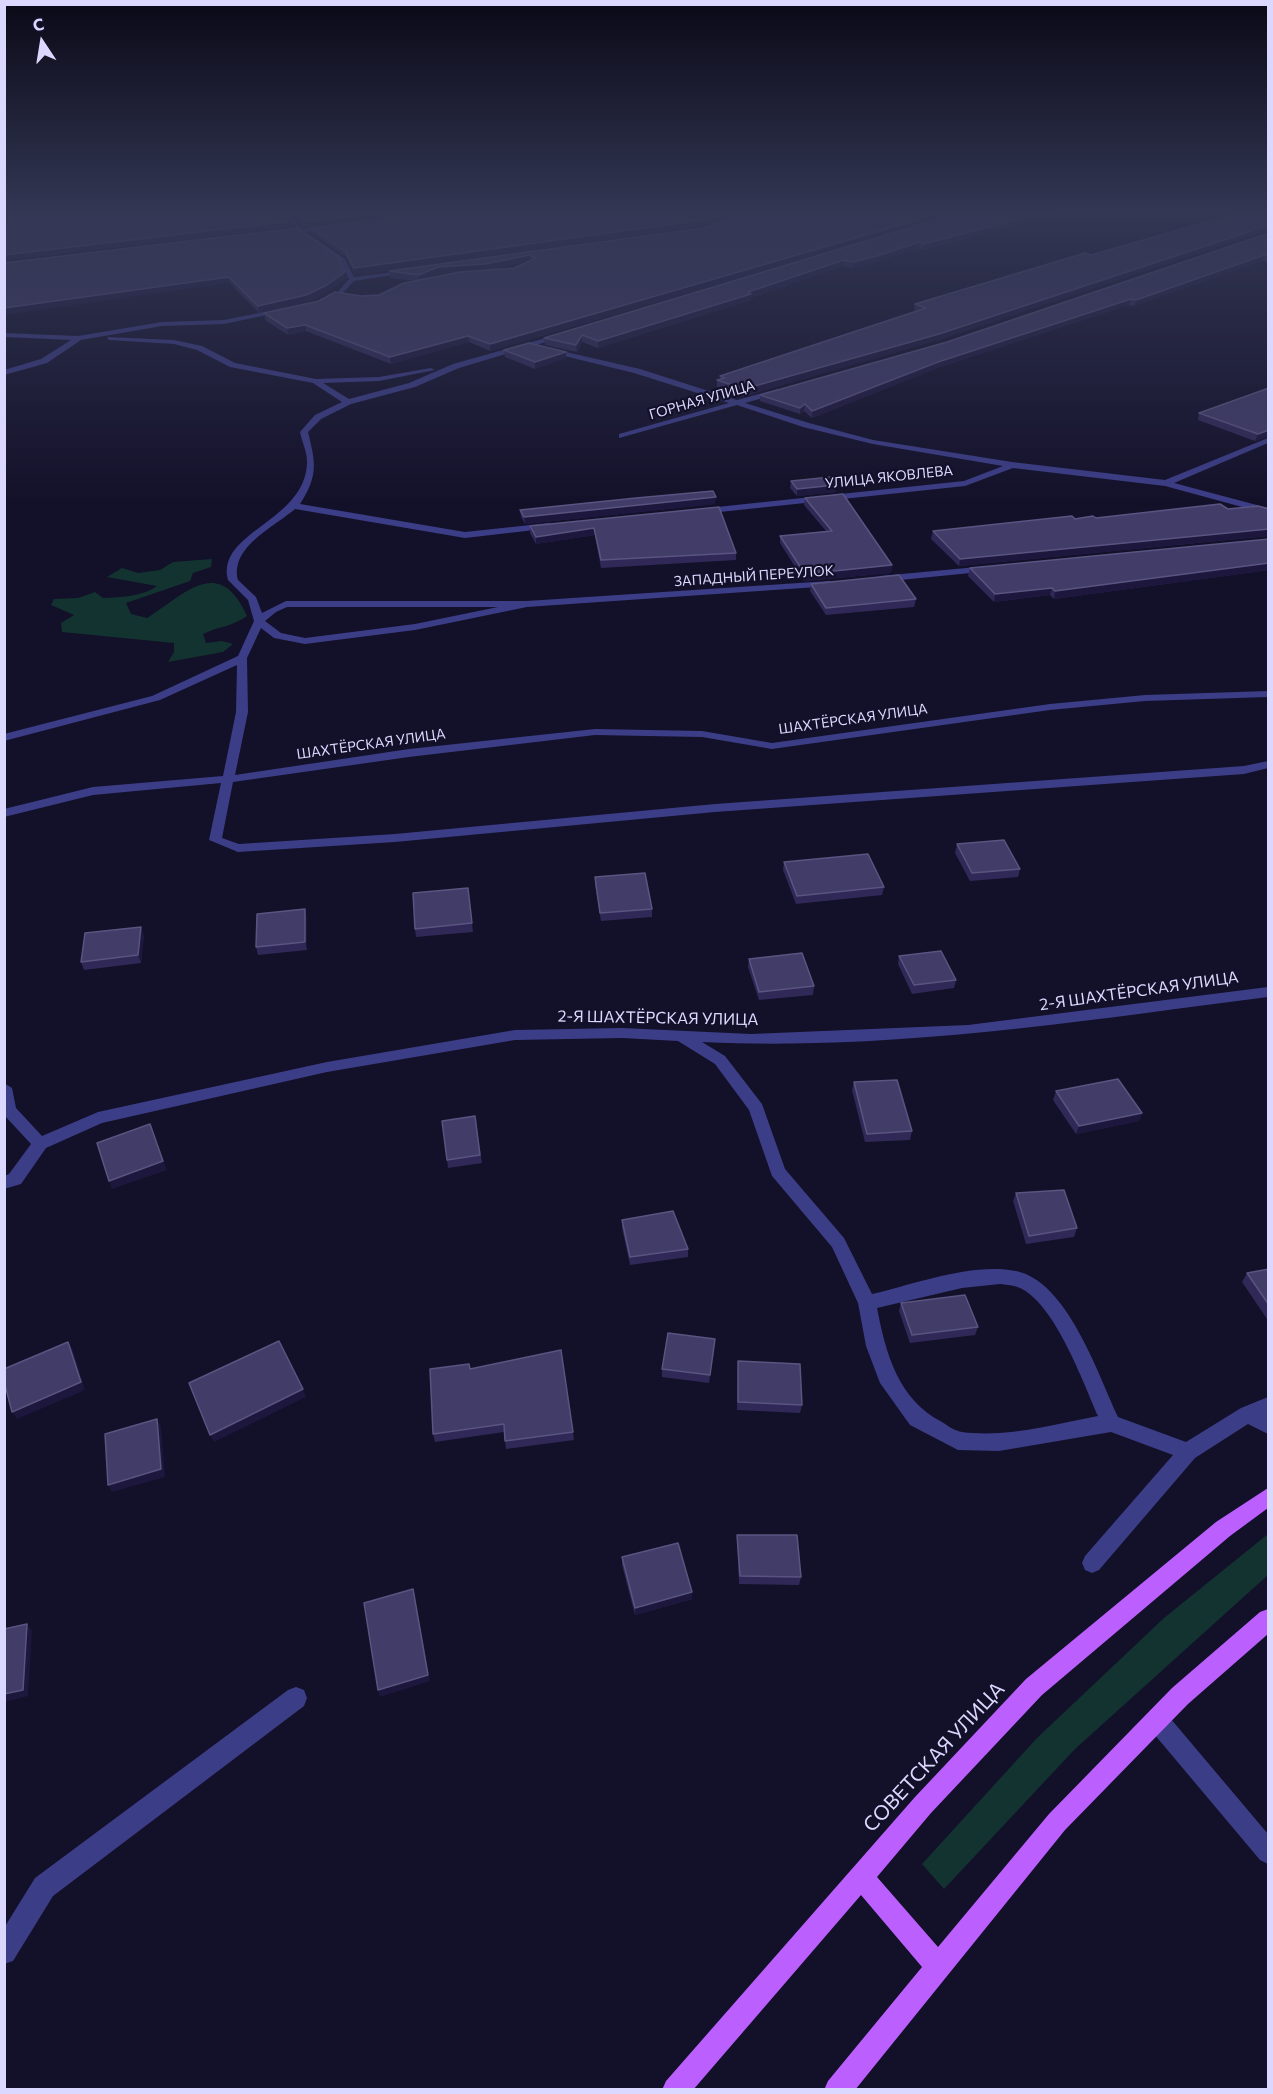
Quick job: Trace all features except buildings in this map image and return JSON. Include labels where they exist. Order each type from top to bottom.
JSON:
[{"type":"main road","name":"СОВЕТСКАЯ УЛИЦА","points":[[675,2090],[923,1805],[1034,1687],[1223,1528],[1269,1497]]},
{"type":"main road","points":[[837,2090],[1057,1822],[1180,1696],[1269,1620]]},
{"type":"main road","points":[[860,1876],[938,1967]]},
{"type":"street","points":[[202,330],[224,322],[277,312]]},
{"type":"street","points":[[4,374],[44,361],[78,338],[162,324],[224,322]]},
{"type":"street","points":[[4,335],[144,339],[199,348],[233,365],[315,381],[379,379],[456,366],[575,332]]},
{"type":"street","points":[[196,337],[199,348]]},
{"type":"street","points":[[531,346],[637,370],[737,403],[873,442],[1012,465]]},
{"type":"street","points":[[259,621],[252,599],[238,590],[232,577],[232,560],[240,549],[294,506],[310,480],[312,456],[304,432],[318,417],[348,402],[412,385],[456,366]]},
{"type":"street","points":[[315,381],[348,402]]},
{"type":"street","name":"ГОРНАЯ УЛИЦА","points":[[622,436],[782,390]]},
{"type":"street","name":"УЛИЦА ЯКОВЛЕВА","points":[[691,512],[965,483],[1012,465],[1166,483],[1269,440]]},
{"type":"street","points":[[1166,483],[1269,511]]},
{"type":"street","points":[[294,506],[465,535],[560,525]]},
{"type":"street","points":[[864,581],[995,568]]},
{"type":"street","name":"ЗАПАДНЫЙ ПЕРЕУЛОК","points":[[252,599],[286,604],[527,604],[841,583]]},
{"type":"street","points":[[286,604],[272,610],[259,621],[242,658],[242,712],[215,840],[238,848],[395,838],[726,807],[1244,770],[1269,765]]},
{"type":"street","name":"ЗАПАДНЫЙ ПЕРЕУЛОК","points":[[259,621],[279,636],[305,640],[415,627],[527,604]]},
{"type":"street","points":[[4,738],[156,698],[242,658]]},
{"type":"street","name":"ШАХТЁРСКАЯ УЛИЦА","points":[[4,813],[93,791],[229,778],[409,753],[595,732],[702,734],[772,746],[1050,707],[1145,698],[1269,694]]},
{"type":"street","name":"2-Я ШАХТЁРСКАЯ УЛИЦА","points":[[40,1144],[98,1118],[327,1067],[515,1035],[621,1033],[752,1039],[998,1028],[1269,992]]},
{"type":"street","points":[[682,1037],[720,1060],[756,1108],[777,1172],[838,1243],[867,1303],[875,1347],[889,1383],[917,1419],[958,1441],[999,1442],[1111,1423],[1188,1452]]},
{"type":"street","points":[[4,1088],[9,1110],[40,1144],[15,1179],[4,1183]]},
{"type":"street","points":[[867,1303],[984,1277],[1017,1278],[1033,1286],[1060,1316],[1111,1423]]},
{"type":"street","points":[[1092,1563],[1188,1452],[1248,1414],[1269,1405]]},
{"type":"street","points":[[1248,1414],[1269,1425]]},
{"type":"street","points":[[4,1952],[44,1887],[296,1698]]},
{"type":"street","points":[[1157,1720],[1269,1852]]},
{"type":"green space","points":[[212,559],[211,567],[193,573],[190,581],[126,603],[131,614],[147,618],[188,590],[213,583],[225,587],[236,597],[247,616],[203,634],[206,643],[222,641],[233,644],[223,652],[168,662],[174,652],[174,643],[62,632],[61,623],[74,615],[51,605],[54,599],[78,598],[95,592],[103,598],[124,597],[151,590],[157,586],[107,577],[122,568],[138,573],[160,570],[173,562]]},
{"type":"green space","points":[[1268,1534],[1268,1575],[1075,1749],[944,1889],[922,1864],[1037,1738],[1164,1618]]}]
